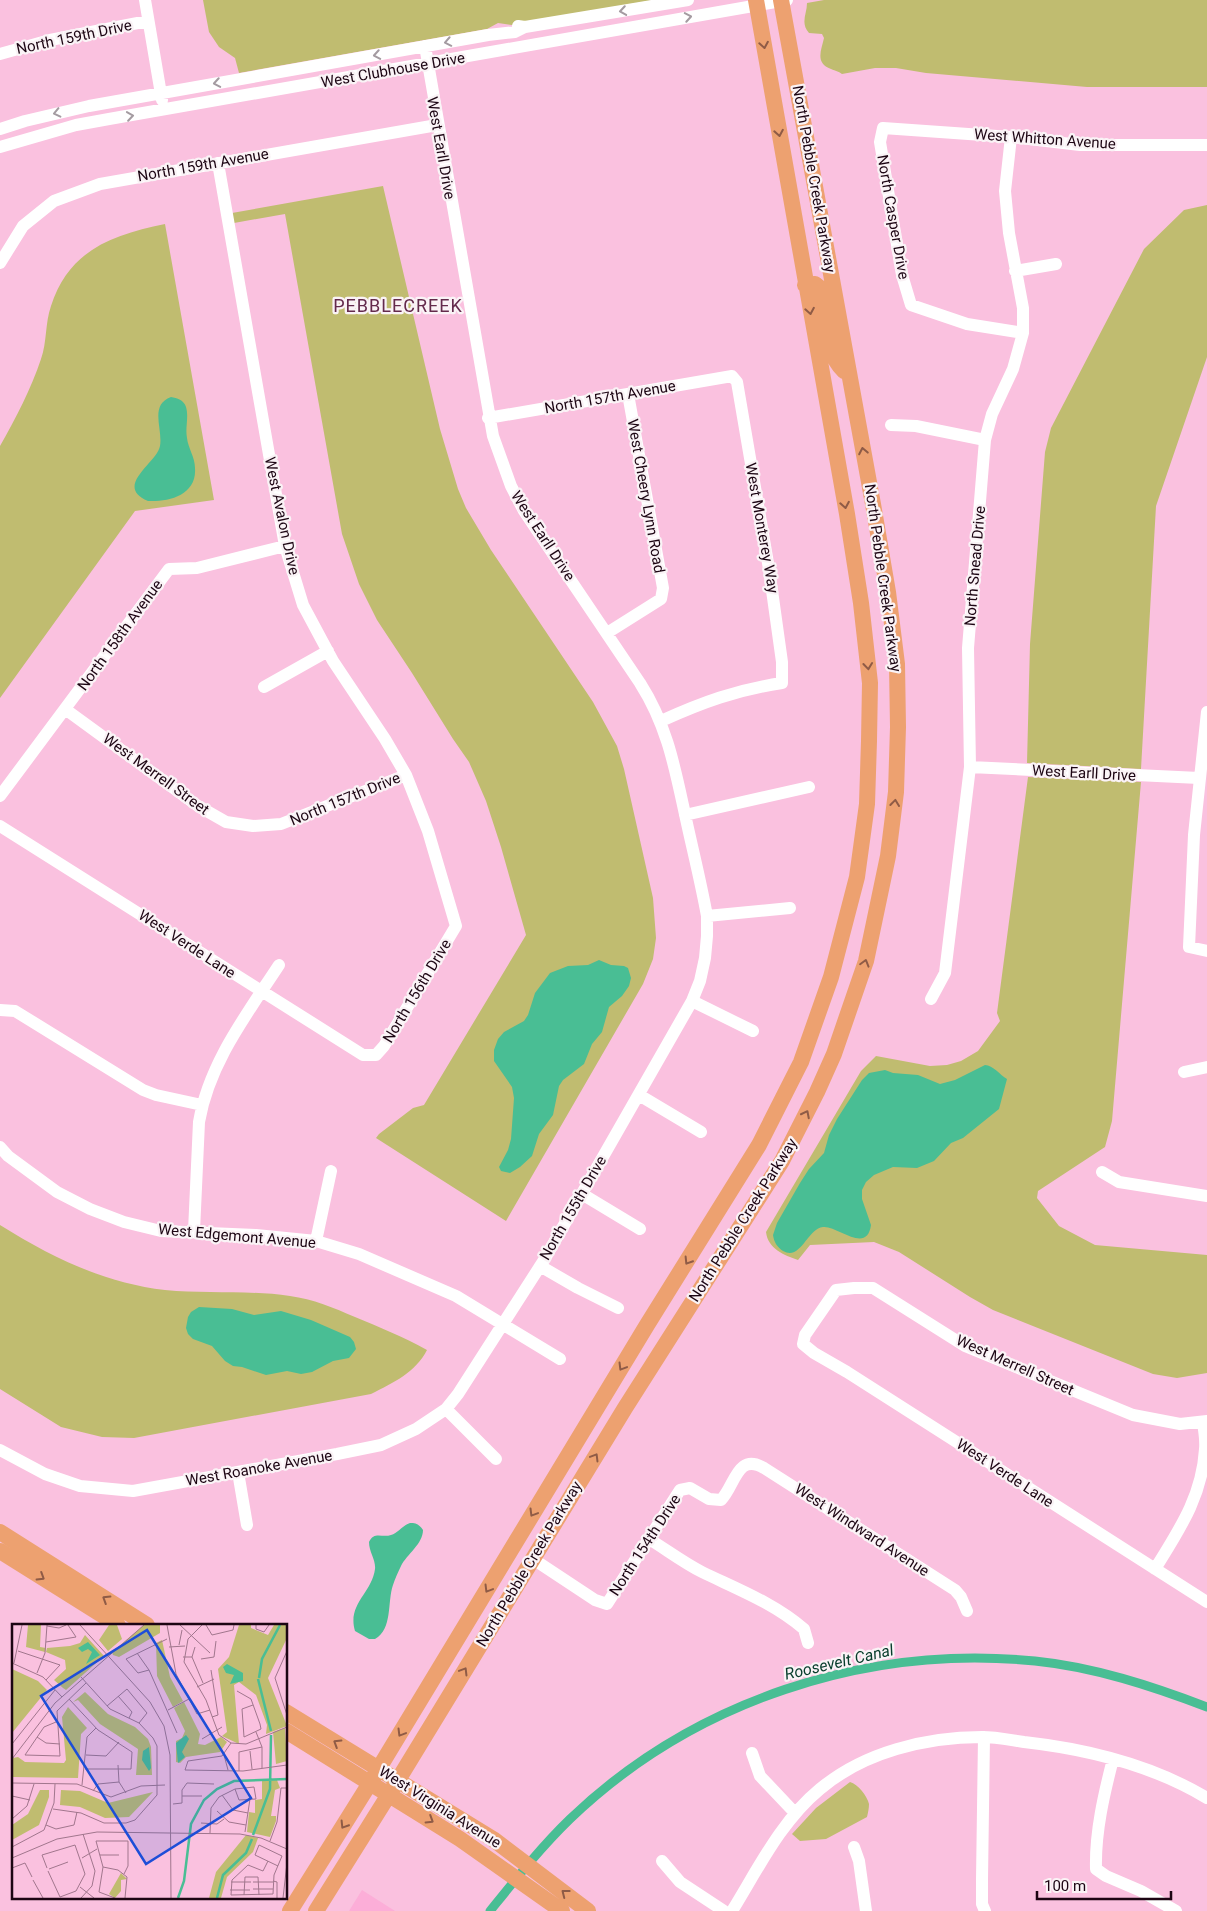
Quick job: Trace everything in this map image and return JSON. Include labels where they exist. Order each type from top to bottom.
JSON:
[{"type":"main road","name":"North Pebble Creek Parkway","points":[[316,1911],[668,1339],[768,1184],[817,1092],[834,1054],[866,961],[888,856],[896,792],[897,664],[888,592],[783,0]]},
{"type":"main road","name":"North Pebble Creek Parkway","points":[[290,1911],[379,1769],[647,1326],[747,1166],[792,1083],[801,1062],[831,977],[857,877],[867,804],[870,683],[861,603],[756,2]]},
{"type":"main road","points":[[805,285],[816,284],[820,288],[831,348],[840,367],[849,376]]},
{"type":"main road","points":[[647,1326],[668,1339]]},
{"type":"main road","points":[[0,1532],[145,1624]]},
{"type":"main road","points":[[513,1547],[533,1559]]},
{"type":"main road","points":[[0,1551],[116,1624]]},
{"type":"main road","name":"West Virginia Avenue","points":[[288,1713],[469,1823],[516,1855],[588,1911]]},
{"type":"main road","name":"West Virginia Avenue","points":[[288,1731],[460,1839],[562,1911]]},
{"type":"street","points":[[145,0],[163,110]]},
{"type":"street","name":"West Clubhouse Drive","points":[[0,129],[58,112],[488,35],[494,29],[514,26],[525,27],[688,0]]},
{"type":"street","name":"West Clubhouse Drive","points":[[0,147],[76,125],[587,35],[756,2],[783,0]]},
{"type":"street","points":[[584,17],[587,35]]},
{"type":"street","name":"North 159th Drive","points":[[0,54],[50,40],[148,21]]},
{"type":"street","name":"West Earll Drive","points":[[425,46],[488,418],[501,462],[524,511],[652,703],[661,721],[674,765],[707,916],[705,958],[700,981],[692,1001]]},
{"type":"street","name":"North 159th Avenue","points":[[0,264],[23,226],[54,201],[100,184],[437,124]]},
{"type":"street","name":"West Whitton Avenue","points":[[883,128],[1011,137],[1080,145],[1207,145]]},
{"type":"street","name":"North Casper Drive","points":[[883,128],[880,142],[902,275],[911,305],[967,324],[1023,333]]},
{"type":"street","name":"North Snead Drive","points":[[931,999],[945,973],[970,767],[968,648],[985,440],[992,414],[1013,369],[1023,333],[1023,308],[1009,233],[1006,192],[1011,137]]},
{"type":"street","name":"West Avalon Drive","points":[[218,162],[285,546],[303,606],[328,651],[406,775],[428,831],[456,926]]},
{"type":"street","points":[[1015,271],[1056,264]]},
{"type":"street","name":"North 157th Avenue","points":[[488,418],[732,376]]},
{"type":"street","name":"West Monterey Way","points":[[661,721],[722,695],[782,682],[781,653],[769,569],[737,382],[732,376]]},
{"type":"street","name":"West Cheery Lynn Road","points":[[607,633],[661,599],[663,588],[628,394]]},
{"type":"street","points":[[891,425],[916,426],[985,440]]},
{"type":"street","name":"North 158th Avenue","points":[[0,796],[169,569],[197,568],[285,546]]},
{"type":"street","points":[[264,687],[328,651]]},
{"type":"street","name":"West Merrell Street","points":[[66,709],[213,816],[226,822],[253,826]]},
{"type":"street","points":[[1207,712],[1194,836],[1189,947],[1207,952]]},
{"type":"street","name":"West Earll Drive","points":[[970,767],[1199,778]]},
{"type":"street","name":"North 157th Drive","points":[[253,826],[282,824],[406,775]]},
{"type":"street","points":[[685,815],[809,787]]},
{"type":"street","name":"West Verde Lane","points":[[0,826],[363,1055],[376,1055]]},
{"type":"street","points":[[1194,836],[1207,836]]},
{"type":"street","points":[[707,916],[790,908]]},
{"type":"street","name":"North 156th Drive","points":[[376,1055],[399,1022],[456,926]]},
{"type":"street","points":[[194,1231],[199,1122],[202,1105],[224,1050],[279,965]]},
{"type":"street","points":[[692,1001],[753,1031]]},
{"type":"street","name":"North 155th Drive","points":[[446,1409],[458,1394],[540,1266],[692,1001]]},
{"type":"street","points":[[0,1010],[15,1011],[142,1090],[202,1105]]},
{"type":"street","points":[[1184,1072],[1207,1067]]},
{"type":"street","points":[[638,1095],[701,1132]]},
{"type":"street","name":"West Edgemont Avenue","points":[[0,1147],[8,1156],[57,1192],[124,1222],[161,1230],[316,1241],[359,1254],[444,1290],[560,1359]]},
{"type":"street","points":[[316,1241],[331,1171]]},
{"type":"street","points":[[1102,1172],[1119,1182],[1207,1196]]},
{"type":"street","points":[[582,1194],[640,1229]]},
{"type":"street","points":[[540,1266],[618,1308]]},
{"type":"street","name":"West Merrell Street","points":[[836,1290],[872,1288],[965,1346],[1133,1415],[1180,1424],[1205,1421]]},
{"type":"street","name":"West Verde Lane","points":[[836,1290],[805,1335],[803,1344],[814,1353],[847,1372],[1207,1602]]},
{"type":"street","points":[[446,1409],[496,1460]]},
{"type":"street","name":"West Roanoke Avenue","points":[[0,1450],[44,1474],[80,1486],[133,1491],[381,1444],[416,1429],[446,1409]]},
{"type":"street","points":[[1155,1569],[1186,1518],[1195,1498],[1205,1448],[1205,1421]]},
{"type":"street","name":"West Windward Avenue","points":[[684,1488],[690,1488],[710,1499],[721,1500],[740,1469],[746,1465],[757,1464],[955,1590],[961,1597],[967,1611]]},
{"type":"street","points":[[238,1472],[247,1525]]},
{"type":"street","name":"North 154th Drive","points":[[533,1559],[596,1600],[607,1604],[677,1494],[684,1488]]},
{"type":"street","points":[[649,1540],[700,1571],[751,1595],[778,1611],[804,1629],[808,1643]]},
{"type":"street","points":[[984,1737],[982,1904],[985,1911]]},
{"type":"street","points":[[732,1911],[795,1813],[820,1789],[841,1774],[863,1761],[891,1751],[947,1739],[984,1737],[1077,1750],[1113,1759],[1164,1777],[1207,1798]]},
{"type":"street","points":[[752,1753],[760,1776],[795,1813]]},
{"type":"street","points":[[1113,1759],[1102,1810],[1096,1869],[1106,1876],[1141,1891],[1176,1911]]},
{"type":"street","points":[[854,1847],[859,1861],[866,1911]]},
{"type":"street","points":[[662,1861],[680,1882],[724,1911]]},
{"type":"shaded area","points":[[203,0],[654,0],[512,25],[498,23],[487,29],[239,73],[235,58],[219,47],[209,32]]},
{"type":"shaded area","points":[[824,0],[1207,0],[1207,87],[1087,87],[926,73],[896,68],[875,68],[842,74],[826,66],[821,60],[820,56],[824,38],[822,34],[809,33],[805,26],[807,3]]},
{"type":"shaded area","points":[[383,186],[440,429],[458,489],[466,508],[491,550],[593,702],[617,746],[624,769],[653,898],[656,938],[653,959],[643,984],[506,1221],[376,1138],[413,1108],[424,1105],[526,935],[486,801],[469,762],[377,620],[359,584],[342,534],[285,214],[234,223],[232,213]]},
{"type":"shaded area","points":[[1207,205],[1207,357],[1156,506],[1141,769],[1027,763],[1030,644],[1045,452],[1051,428],[1144,249],[1184,210]]},
{"type":"shaded area","points":[[165,224],[214,500],[135,511],[0,698],[0,446],[23,403],[37,370],[43,353],[51,306],[59,287],[69,271],[81,258],[110,240]]},
{"type":"shaded area","points":[[171,397],[182,401],[186,407],[188,442],[195,464],[194,477],[187,491],[180,495],[164,500],[148,501],[138,495],[135,488],[136,481],[160,446],[158,418],[160,406]]},
{"type":"shaded area","points":[[1028,777],[1141,782],[1112,1121],[1105,1147],[1038,1191],[1037,1198],[1059,1226],[1095,1245],[1207,1255],[1207,1373],[1177,1378],[1153,1374],[993,1310],[899,1252],[874,1242],[810,1245],[798,1260],[787,1256],[773,1247],[767,1238],[766,1232],[861,1071],[876,1056],[930,1066],[947,1065],[961,1061],[978,1051],[1000,1021],[997,1013]]},
{"type":"shaded area","points":[[599,960],[611,965],[628,968],[631,978],[629,986],[622,996],[609,1007],[602,1032],[592,1044],[584,1064],[563,1080],[559,1086],[553,1115],[539,1134],[532,1156],[510,1173],[501,1171],[499,1167],[508,1150],[511,1139],[514,1098],[512,1087],[494,1061],[494,1050],[498,1039],[504,1032],[524,1021],[528,1015],[535,993],[550,973],[568,966],[588,965]]},
{"type":"shaded area","points":[[985,1065],[994,1068],[1007,1079],[999,1109],[963,1138],[951,1143],[934,1161],[917,1168],[893,1167],[874,1175],[866,1182],[862,1190],[862,1199],[871,1225],[868,1234],[864,1238],[858,1238],[823,1227],[817,1229],[795,1252],[783,1251],[777,1246],[773,1235],[777,1223],[809,1169],[824,1153],[829,1135],[837,1119],[862,1080],[869,1073],[885,1070],[893,1073],[918,1075],[940,1084],[955,1080]]},
{"type":"shaded area","points":[[0,1225],[39,1248],[99,1275],[142,1287],[165,1290],[259,1293],[299,1297],[339,1310],[427,1350],[417,1365],[410,1371],[371,1394],[134,1438],[102,1437],[61,1427],[0,1389]]},
{"type":"shaded area","points":[[199,1307],[232,1309],[254,1315],[281,1311],[311,1320],[350,1337],[356,1349],[349,1358],[333,1361],[312,1372],[301,1374],[287,1371],[266,1375],[233,1366],[225,1361],[212,1346],[193,1339],[188,1334],[186,1328],[188,1317],[191,1312]]},
{"type":"shaded area","points":[[410,1523],[420,1526],[423,1530],[422,1535],[418,1544],[401,1566],[396,1578],[391,1592],[385,1629],[375,1639],[369,1639],[355,1631],[353,1622],[354,1613],[373,1577],[375,1569],[369,1542],[376,1536],[394,1534]]},
{"type":"shaded area","points":[[850,1782],[859,1788],[866,1797],[869,1804],[867,1817],[826,1839],[800,1841],[792,1834],[816,1808]]},
{"type":"shaded area","points":[[362,1890],[395,1911],[349,1911]]},
{"type":"waterway","name":"Roosevelt Canal","points":[[490,1911],[528,1864],[559,1830],[618,1778],[671,1742],[727,1713],[785,1689],[846,1672],[908,1662],[972,1658],[1035,1661],[1079,1668],[1144,1685],[1207,1707]]},
{"type":"district","name":"PEBBLECREEK","points":[[398,305]]}]
